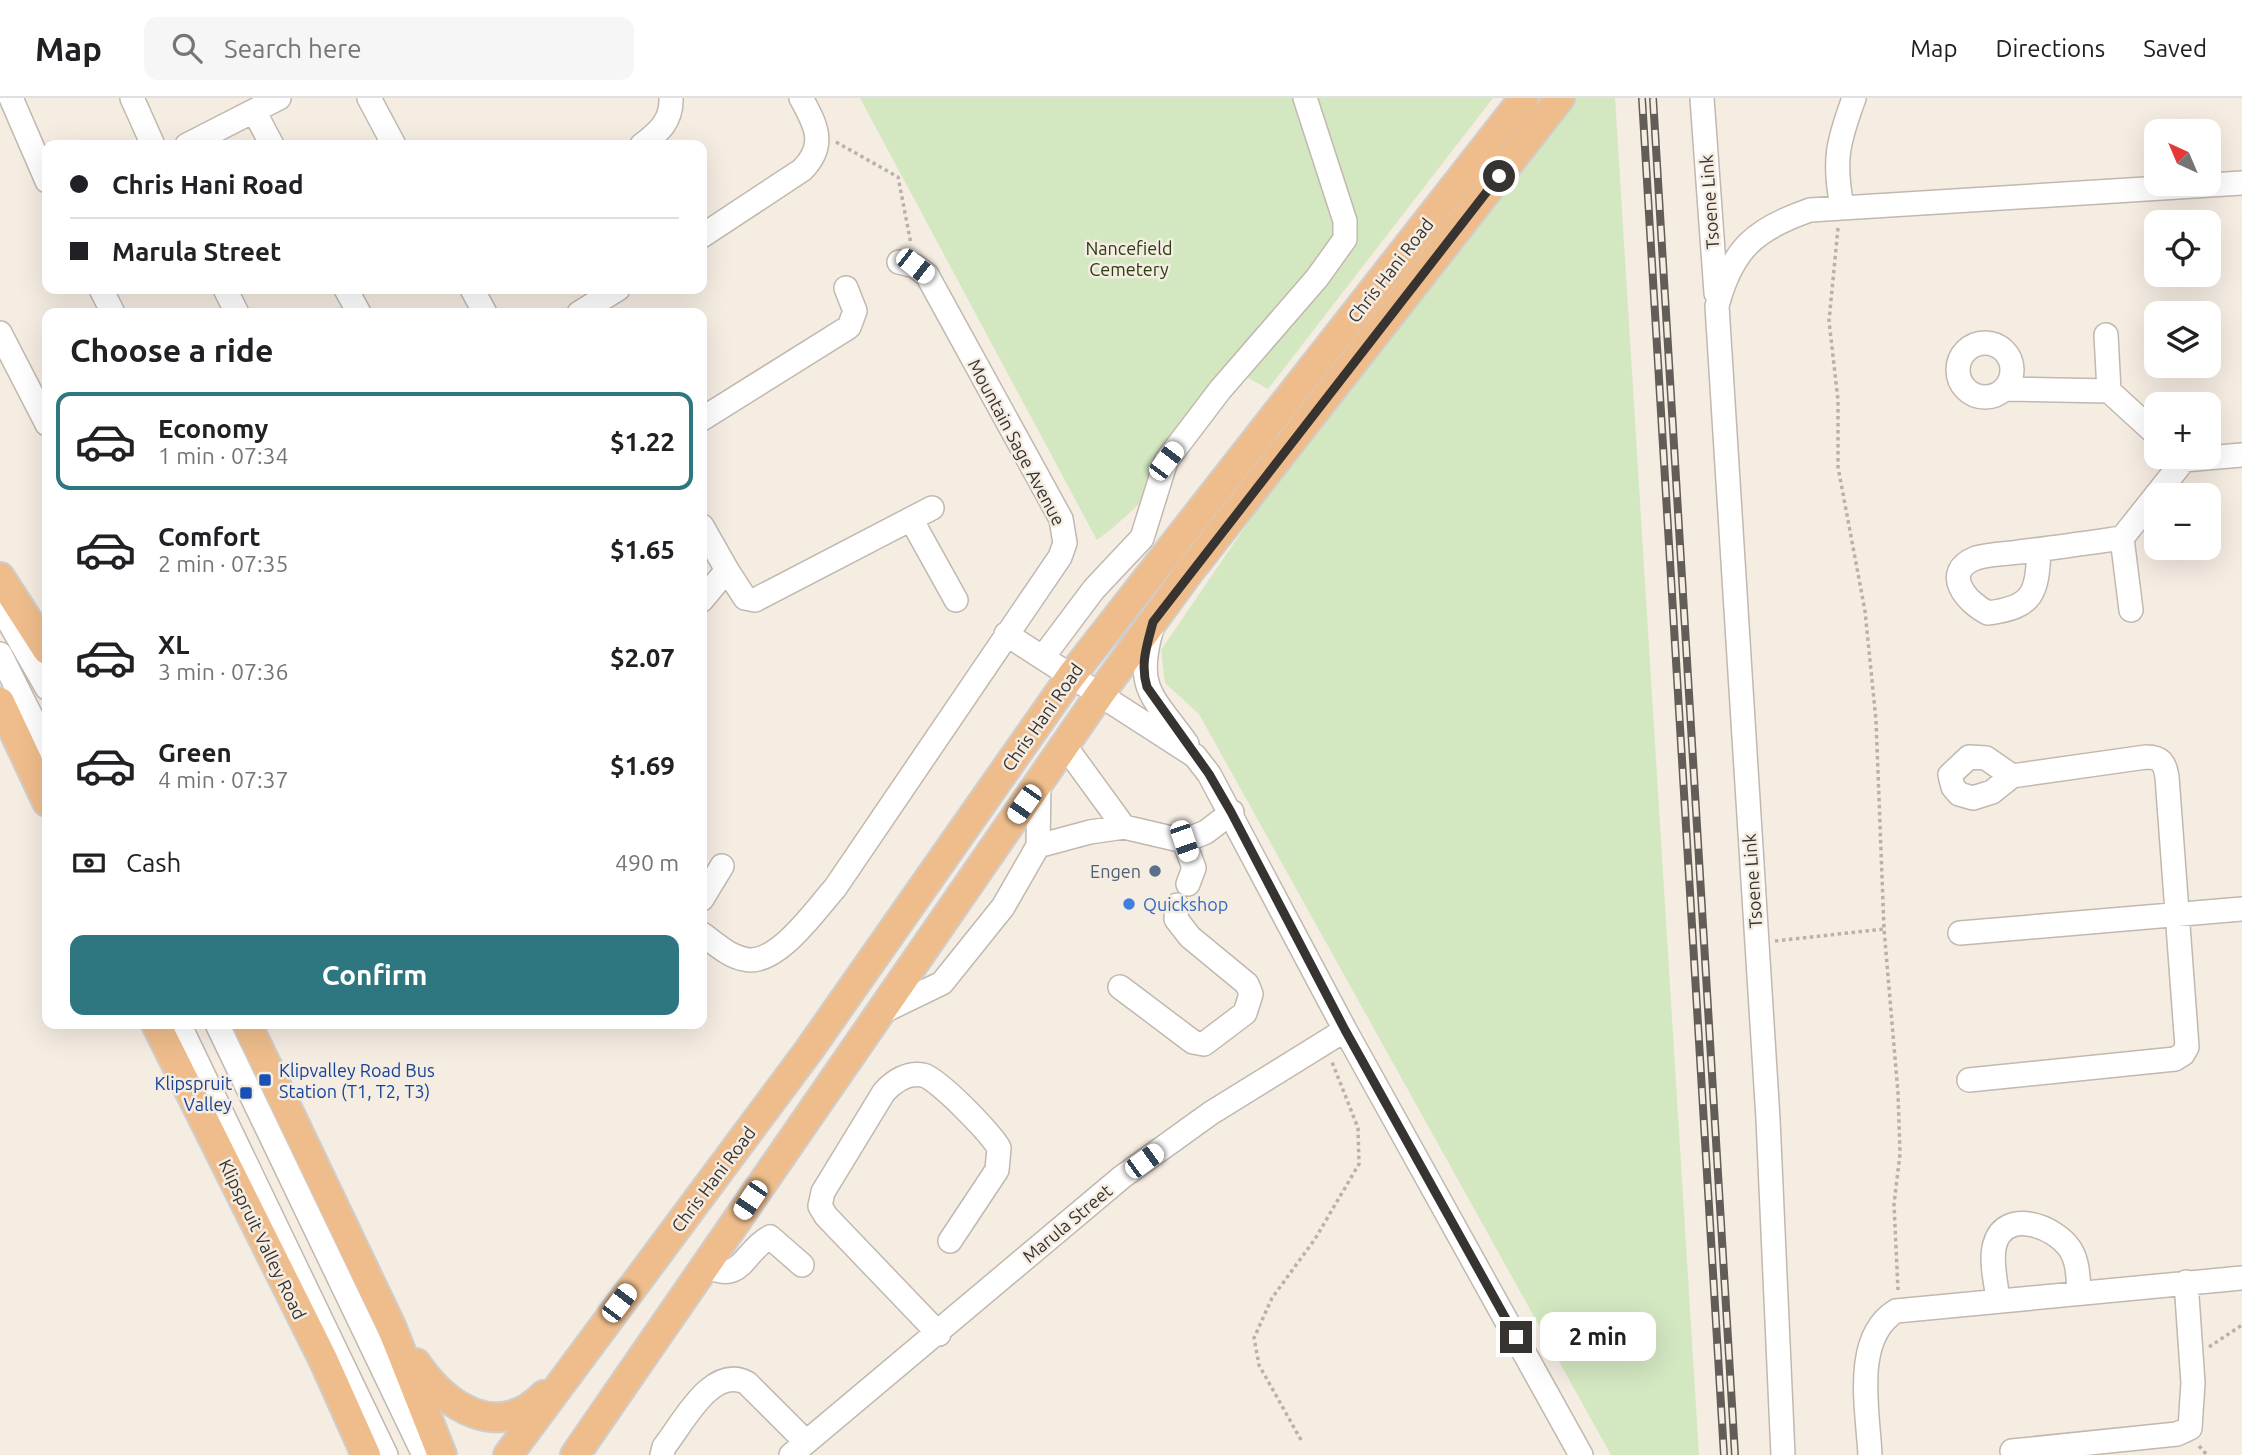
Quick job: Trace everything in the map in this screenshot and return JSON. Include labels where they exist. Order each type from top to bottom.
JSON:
[{"type":"main road","name":"Chris Hani Road","points":[[508,1455],[809,1050],[1071,676],[1524,98]]},
{"type":"main road","name":"Chris Hani Road","points":[[575,1455],[1100,694],[1560,98]]},
{"type":"main road","points":[[0,577],[42,642]]},
{"type":"main road","points":[[0,702],[42,791]]},
{"type":"main road","name":"Klipspruit Valley Road","points":[[158,1029],[323,1359],[366,1455]]},
{"type":"main road","points":[[249,1029],[391,1326],[442,1455]]},
{"type":"main road","points":[[391,1326],[433,1388],[464,1410],[482,1418],[499,1418],[537,1403],[572,1367]]},
{"type":"street","points":[[11,98],[42,169]]},
{"type":"street","points":[[132,98],[151,140]]},
{"type":"street","points":[[197,140],[279,98]]},
{"type":"street","points":[[369,98],[391,140]]},
{"type":"street","points":[[648,140],[664,126],[671,112],[671,98]]},
{"type":"street","points":[[707,233],[802,170],[815,158],[815,130],[801,98]]},
{"type":"street","points":[[1043,657],[1094,589],[1142,538],[1166,461],[1220,390],[1317,278],[1345,239],[1345,221],[1305,98]]},
{"type":"street","name":"Tsoene Link","points":[[1702,98],[1756,943],[1783,1455]]},
{"type":"street","points":[[1854,98],[1840,136],[1835,170],[1842,206],[2242,183]]},
{"type":"street","points":[[254,111],[269,140]]},
{"type":"street","name":"Tsoene Link","points":[[1717,306],[1724,279],[1745,245],[1779,220],[1810,210],[1842,206]]},
{"type":"street","name":"Mountain Sage Avenue","points":[[707,938],[730,954],[752,961],[778,950],[835,888],[1060,557],[1065,531],[1061,519],[932,284],[907,264]]},
{"type":"street","points":[[707,416],[849,327],[855,311],[846,288]]},
{"type":"street","points":[[587,308],[610,294]]},
{"type":"street","points":[[0,332],[42,414]]},
{"type":"street","points":[[2106,335],[2109,391]]},
{"type":"street","points":[[2004,389],[2109,391],[2144,423]]},
{"type":"street","points":[[2221,456],[2242,455]]},
{"type":"street","points":[[2131,610],[2122,538],[2174,469]]},
{"type":"street","points":[[707,535],[745,598],[755,600],[932,508]]},
{"type":"street","points":[[911,519],[956,600]]},
{"type":"street","points":[[2039,550],[2122,538]]},
{"type":"street","points":[[707,594],[727,570]]},
{"type":"street","points":[[0,606],[42,679]]},
{"type":"street","points":[[1153,622],[1143,657],[1145,681],[1231,812],[1345,1030],[1581,1455]]},
{"type":"street","points":[[1006,634],[1195,756]]},
{"type":"street","points":[[0,654],[42,738]]},
{"type":"street","points":[[1065,746],[1124,827]]},
{"type":"street","points":[[1969,1080],[2180,1057],[2187,1044],[2168,777],[2161,760],[2146,757],[2012,776]]},
{"type":"street","points":[[878,1014],[942,983],[1003,907],[1038,846],[1039,783]]},
{"type":"street","points":[[1038,846],[1090,832],[1124,827],[1184,841],[1206,832],[1231,812]]},
{"type":"street","points":[[1184,841],[1194,868],[1188,884]]},
{"type":"street","points":[[707,891],[722,866]]},
{"type":"street","points":[[1120,987],[1193,1042],[1204,1044],[1245,1013],[1251,994],[1247,984],[1190,937],[1176,919],[1177,905]]},
{"type":"street","points":[[1960,933],[2242,909]]},
{"type":"street","name":"Klipspruit Valley Road","points":[[181,1029],[386,1455]]},
{"type":"street","points":[[220,1029],[424,1455]]},
{"type":"street","name":"Marula Street","points":[[799,1449],[939,1334],[1122,1177],[1211,1113],[1345,1030]]},
{"type":"street","points":[[939,1334],[826,1216],[820,1206],[823,1192],[884,1091],[895,1081],[910,1075],[923,1075],[936,1083],[999,1148],[997,1170],[950,1241]]},
{"type":"street","points":[[1998,1299],[1995,1241],[2008,1227],[2023,1223],[2046,1228],[2063,1240],[2075,1258],[2079,1291]]},
{"type":"street","points":[[706,1265],[720,1273],[731,1272],[770,1237],[802,1265]]},
{"type":"street","points":[[1870,1455],[1868,1346],[1880,1324],[1899,1310],[2079,1291],[2242,1279]]},
{"type":"street","points":[[2012,1451],[2177,1434],[2188,1430],[2192,1409],[2186,1282]]},
{"type":"street","points":[[662,1455],[664,1447],[709,1389],[724,1379],[735,1377],[747,1383],[799,1449]]},
{"type":"path","points":[[815,130],[898,177],[907,264]]},
{"type":"path","points":[[1842,206],[1833,266],[1829,321],[1838,400],[1838,467],[1866,625],[1876,720],[1884,929],[1898,1093],[1900,1154],[1894,1203],[1899,1310]]},
{"type":"path","points":[[1756,943],[1884,929]]},
{"type":"path","points":[[1301,1440],[1259,1365],[1254,1338],[1272,1298],[1315,1239],[1359,1164],[1358,1128],[1324,1043]]},
{"type":"path","points":[[2190,1359],[2242,1325]]},
{"type":"green space","name":"Nancefield Cemetery","points":[[860,98],[1493,98],[1268,389],[1243,375],[1158,484],[1097,540]]},
{"type":"green space","points":[[1576,98],[1615,98],[1699,1455],[1611,1455],[1199,714],[1165,683],[1161,650],[1260,505]]},
{"type":"railway","points":[[1642,98],[1724,1455]]},
{"type":"railway","points":[[1653,98],[1735,1455]]},
{"type":"place","name":"Engen","points":[[1155,871]]},
{"type":"place","name":"Quickshop","points":[[1129,904]]},
{"type":"place","name":"Klipvalley Road Bus Station (T1, T2, T3)","points":[[265,1080]]},
{"type":"place","name":"Klipspruit Valley","points":[[246,1093]]},
{"type":"route","points":[[1499,176],[1186,576],[1153,622],[1143,657],[1143,674],[1147,687],[1209,774],[1231,812],[1345,1030],[1516,1337]]}]
